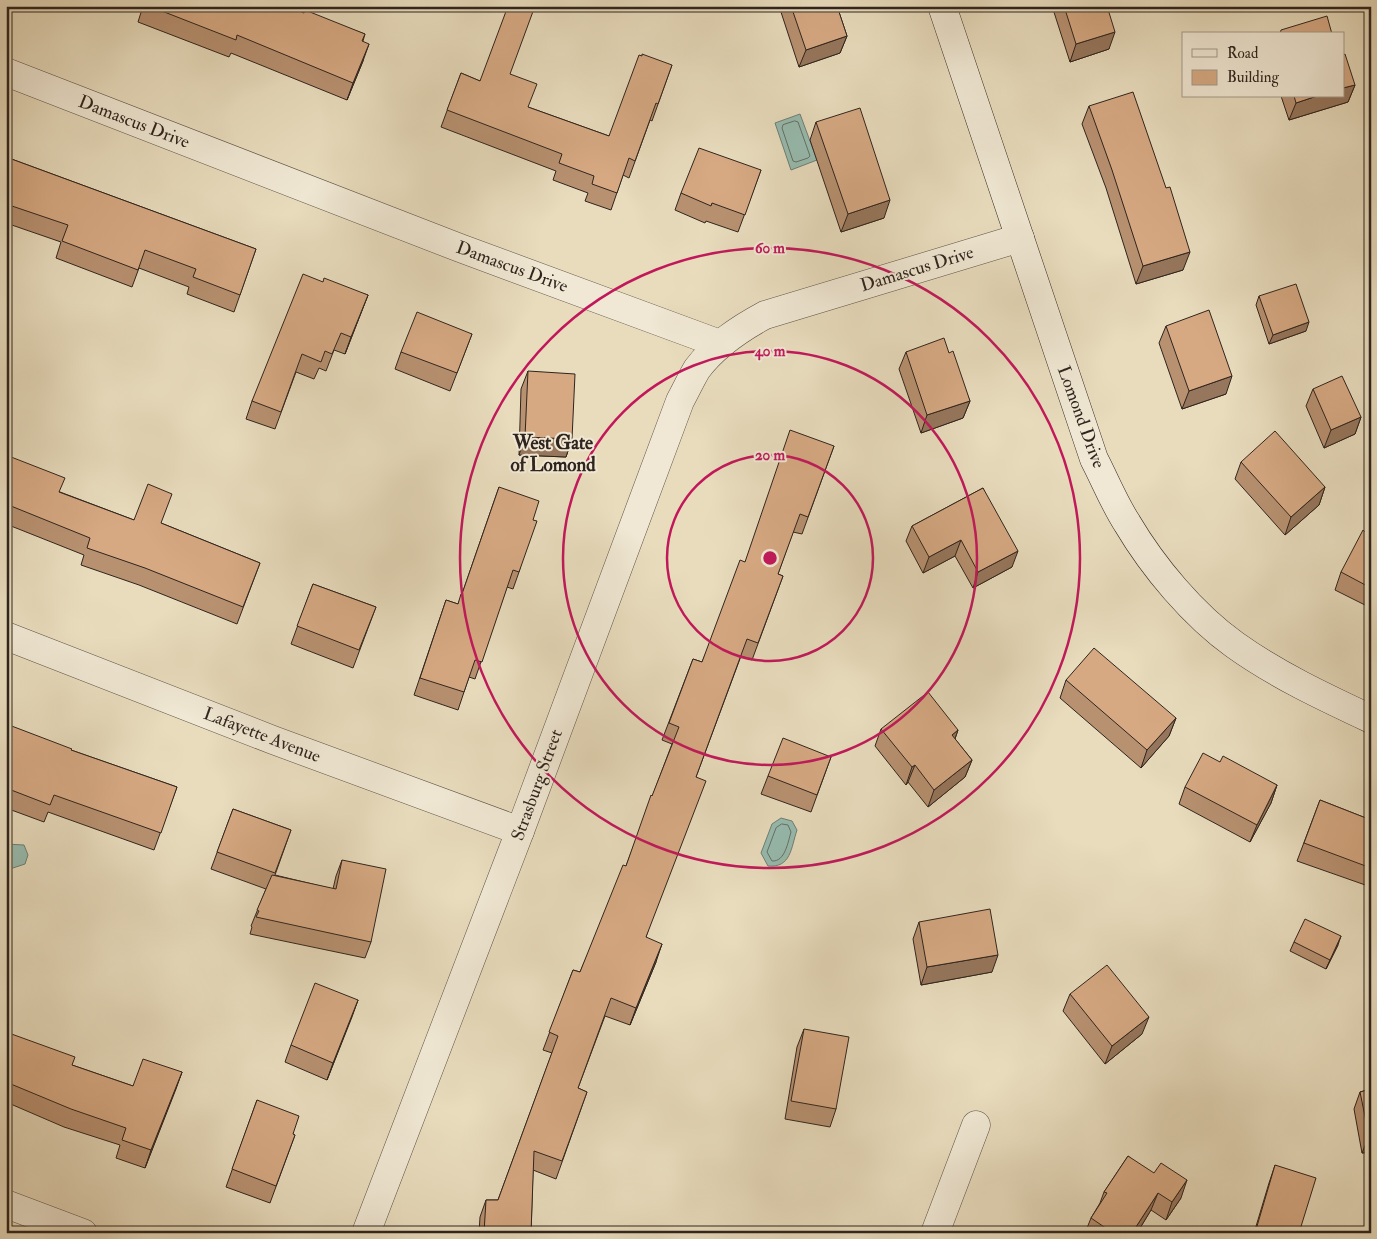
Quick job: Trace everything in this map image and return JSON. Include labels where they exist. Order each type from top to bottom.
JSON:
[{"type":"street","name":"Lomond Drive","points":[[942,6],[1094,459],[1127,523],[1156,565],[1184,599],[1233,643],[1311,691],[1371,719]]},
{"type":"street","name":"Damascus Drive","points":[[6,72],[460,248],[720,344],[740,329],[765,315],[1020,238]]},
{"type":"street","name":"Strasburg Street","points":[[366,1233],[520,831],[680,401],[698,369],[720,344]]},
{"type":"street","name":"Lafayette Avenue","points":[[6,636],[282,743],[520,831]]},
{"type":"street","points":[[935,1233],[976,1125]]},
{"type":"street","points":[[6,1204],[82,1233]]},
{"type":"water","points":[[800,114],[817,160],[791,170],[775,123]]},
{"type":"water","points":[[781,818],[792,821],[797,830],[786,860],[776,866],[768,866],[761,853],[772,824]]},
{"type":"water","points":[[6,844],[24,845],[28,855],[25,864],[13,868],[6,866]]},
{"type":"building","points":[[149,6],[288,6],[304,13],[305,10],[365,34],[362,41],[369,44],[353,83],[237,35],[236,40]]},
{"type":"building","points":[[508,6],[535,6],[510,74],[537,84],[528,107],[609,136],[639,55],[642,56],[642,54],[672,65],[635,161],[629,158],[617,193],[592,184],[594,176],[559,163],[562,154],[447,110],[461,73],[480,81]]},
{"type":"building","points":[[791,6],[837,6],[847,36],[806,50]]},
{"type":"building","points":[[1064,6],[1107,6],[1115,32],[1076,44]]},
{"type":"building","points":[[1327,16],[1331,32],[1280,32],[1281,30]]},
{"type":"building","points":[[1344,54],[1355,85],[1344,88]]},
{"type":"building","points":[[1133,92],[1166,188],[1170,187],[1190,252],[1143,266],[1089,106]]},
{"type":"building","points":[[1295,98],[1311,98],[1296,103]]},
{"type":"building","points":[[860,108],[890,200],[848,214],[816,122]]},
{"type":"building","points":[[699,148],[761,170],[745,215],[712,203],[711,206],[681,193]]},
{"type":"building","points":[[6,157],[256,249],[240,295],[193,277],[196,269],[145,250],[138,270],[62,241],[68,225],[6,204]]},
{"type":"building","points":[[303,274],[323,282],[324,278],[368,295],[351,337],[341,333],[332,354],[325,351],[321,362],[302,354],[281,412],[252,401]]},
{"type":"building","points":[[1296,284],[1309,322],[1273,335],[1259,296]]},
{"type":"building","points":[[1209,310],[1232,376],[1189,391],[1166,326]]},
{"type":"building","points":[[417,312],[472,334],[457,373],[401,352]]},
{"type":"building","points":[[944,338],[949,353],[953,351],[970,401],[927,415],[906,352]]},
{"type":"building","points":[[528,371],[575,374],[572,439],[525,437]]},
{"type":"building","points":[[1342,376],[1361,417],[1331,430],[1313,389]]},
{"type":"building","points":[[790,430],[834,446],[808,517],[800,514],[778,574],[783,576],[758,643],[747,639],[696,777],[706,781],[646,937],[662,944],[636,1008],[611,998],[578,1088],[587,1092],[562,1161],[534,1151],[531,1233],[484,1233],[486,1200],[498,1200],[558,1036],[549,1032],[573,970],[580,972],[623,865],[626,866],[651,795],[679,727],[669,723],[693,659],[702,662],[740,560],[745,562]]},
{"type":"building","points":[[1275,431],[1325,487],[1291,517],[1241,462]]},
{"type":"building","points":[[6,455],[65,478],[59,492],[134,520],[148,484],[172,494],[161,523],[260,563],[243,607],[145,568],[87,548],[90,538],[6,504]]},
{"type":"building","points":[[499,487],[539,501],[533,520],[537,521],[519,572],[513,570],[482,662],[475,660],[464,692],[420,678],[446,600],[458,604]]},
{"type":"building","points":[[983,488],[1018,551],[978,572],[961,540],[929,557],[912,526]]},
{"type":"building","points":[[1363,530],[1371,538],[1371,588],[1341,572]]},
{"type":"building","points":[[313,584],[376,607],[359,650],[297,626]]},
{"type":"building","points":[[1094,648],[1176,718],[1147,750],[1066,680]]},
{"type":"building","points":[[928,692],[958,730],[952,735],[972,760],[934,790],[915,765],[912,767],[881,729]]},
{"type":"building","points":[[9,725],[71,750],[177,787],[161,833],[54,795],[50,805],[6,788],[6,730]]},
{"type":"building","points":[[783,738],[831,757],[817,795],[768,776]]},
{"type":"building","points":[[1203,753],[1220,762],[1223,756],[1277,785],[1257,825],[1185,787]]},
{"type":"building","points":[[1320,800],[1371,820],[1371,868],[1304,843]]},
{"type":"building","points":[[233,809],[291,830],[275,873],[217,852]]},
{"type":"building","points":[[342,860],[386,869],[371,942],[256,917],[259,911],[257,910],[272,875],[336,889]]},
{"type":"building","points":[[990,909],[998,955],[927,967],[919,922]]},
{"type":"building","points":[[1305,919],[1341,936],[1330,960],[1294,942]]},
{"type":"building","points":[[1107,965],[1149,1017],[1112,1046],[1070,994]]},
{"type":"building","points":[[315,983],[358,1000],[333,1063],[291,1045]]},
{"type":"building","points":[[804,1029],[849,1037],[836,1109],[791,1101]]},
{"type":"building","points":[[6,1032],[75,1057],[72,1065],[133,1086],[143,1059],[182,1072],[151,1150],[122,1140],[126,1128],[71,1109],[6,1082]]},
{"type":"building","points":[[1371,1089],[1371,1135],[1369,1136],[1360,1092]]},
{"type":"building","points":[[257,1100],[299,1116],[293,1134],[295,1135],[276,1186],[232,1169]]},
{"type":"building","points":[[1128,1156],[1154,1173],[1161,1163],[1187,1180],[1172,1202],[1158,1193],[1132,1233],[1113,1233],[1091,1218],[1107,1193],[1104,1192]]},
{"type":"building","points":[[1275,1165],[1316,1178],[1299,1233],[1255,1233]]},
{"type":"district","name":"West Gate of Lomond","points":[[553,454]]}]
